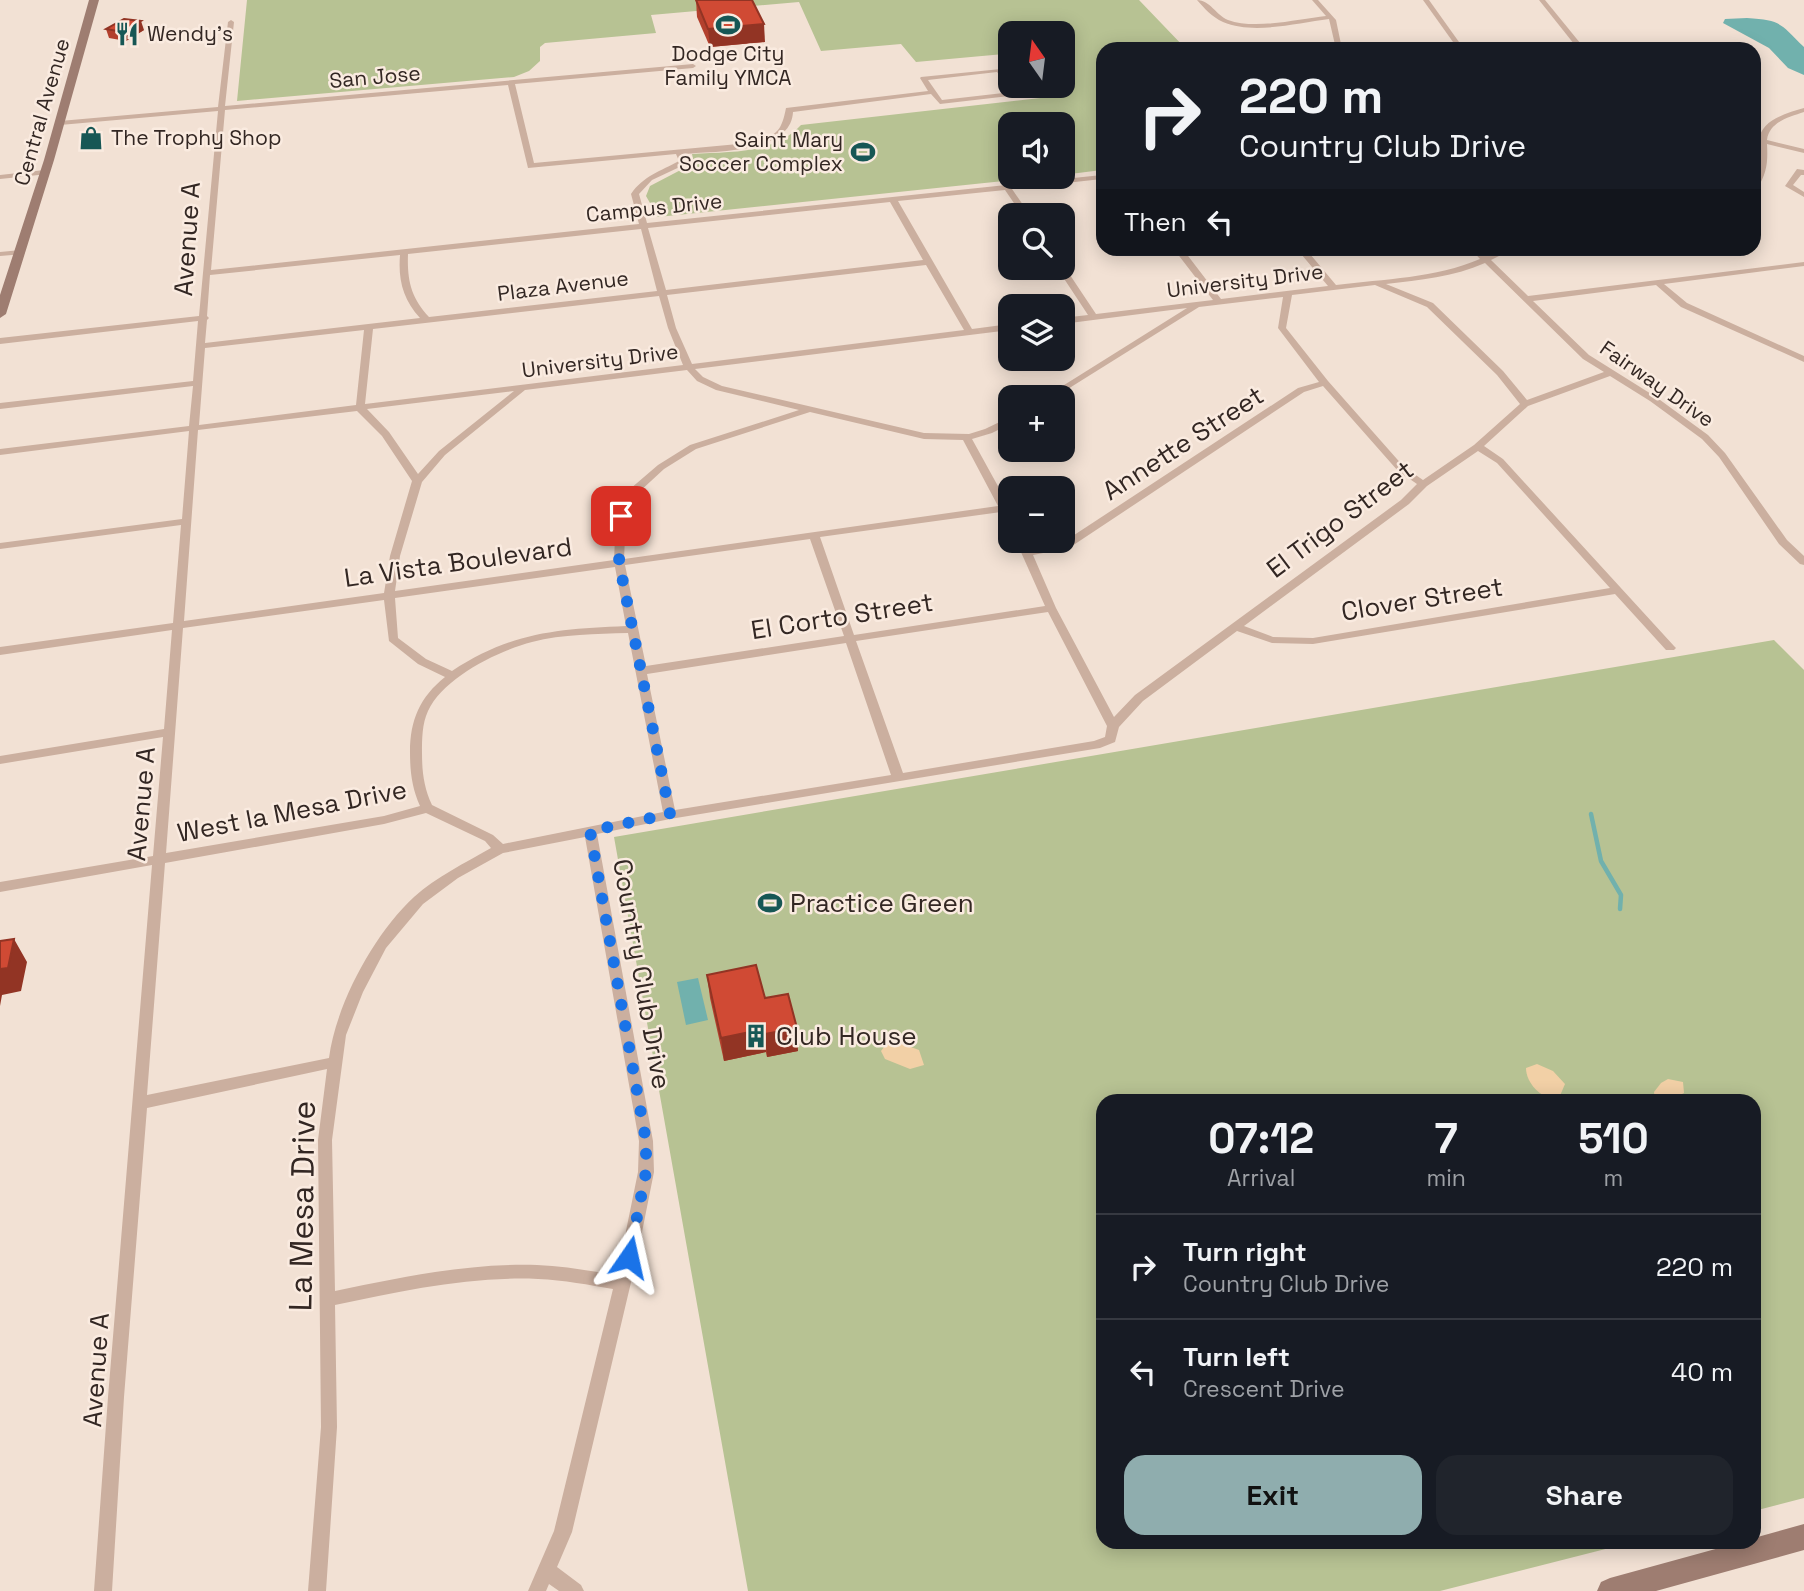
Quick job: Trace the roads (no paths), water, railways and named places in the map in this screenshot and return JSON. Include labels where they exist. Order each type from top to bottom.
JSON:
[{"type":"street","name":"Central Avenue","points":[[0,314],[46,173],[94,0]]},
{"type":"street","points":[[1200,0],[1220,18],[1233,23],[1259,24],[1331,17]]},
{"type":"street","points":[[1315,0],[1331,17],[1337,30],[1338,42]]},
{"type":"street","points":[[1426,0],[1456,42]]},
{"type":"street","points":[[1542,0],[1576,42]]},
{"type":"street","name":"Avenue A","points":[[103,1591],[116,1397],[205,318],[216,152],[231,22]]},
{"type":"street","name":"San Jose","points":[[60,123],[693,66]]},
{"type":"street","points":[[998,70],[923,78],[940,102],[998,96]]},
{"type":"street","points":[[511,83],[531,166],[749,145],[783,132],[790,121],[789,110],[934,92]]},
{"type":"street","points":[[1761,179],[1765,162],[1762,141],[1770,124],[1784,114],[1804,110]]},
{"type":"street","points":[[1762,141],[1804,151]]},
{"type":"street","points":[[679,151],[683,162],[640,185],[635,194],[673,328],[689,367],[700,379],[719,388],[925,436],[967,438],[988,434],[998,428]]},
{"type":"street","points":[[1803,170],[1789,186],[1804,195]]},
{"type":"street","points":[[0,177],[46,173]]},
{"type":"street","name":"Campus Drive","points":[[1075,180],[1096,178]]},
{"type":"street","name":"Campus Drive","points":[[208,273],[998,188]]},
{"type":"street","points":[[893,200],[969,332]]},
{"type":"street","points":[[404,251],[404,277],[410,302],[426,319]]},
{"type":"street","points":[[0,254],[21,252]]},
{"type":"street","points":[[1183,256],[1219,302]]},
{"type":"street","points":[[1307,256],[1334,287]]},
{"type":"street","name":"Fairway Drive","points":[[1482,256],[1586,357],[1653,399],[1705,437],[1722,455],[1783,542],[1804,562]]},
{"type":"street","name":"University Drive","points":[[1075,319],[1438,275],[1494,256]]},
{"type":"street","name":"Plaza Avenue","points":[[202,345],[928,262]]},
{"type":"street","points":[[1525,299],[1804,264]]},
{"type":"street","points":[[1068,280],[1094,317]]},
{"type":"street","points":[[1657,282],[1684,305],[1804,359]]},
{"type":"street","points":[[1376,283],[1430,305],[1500,373],[1525,404]]},
{"type":"street","points":[[1288,294],[1282,328],[1325,383],[1401,469],[1423,484]]},
{"type":"street","points":[[1068,385],[1198,305]]},
{"type":"street","points":[[0,341],[205,318]]},
{"type":"street","points":[[369,326],[360,408],[386,433],[417,481]]},
{"type":"street","name":"University Drive","points":[[0,452],[998,328]]},
{"type":"street","name":"El Trigo Street","points":[[1113,726],[1139,698],[1405,502],[1423,484],[1477,447],[1525,404],[1610,373]]},
{"type":"street","points":[[0,406],[199,383]]},
{"type":"street","name":"Annette Street","points":[[1075,539],[1301,390],[1325,383]]},
{"type":"street","points":[[455,676],[434,670],[409,655],[393,639],[389,595],[395,556],[417,481],[442,453],[523,388]]},
{"type":"street","points":[[670,814],[619,562],[621,516],[634,491],[661,467],[693,447],[807,410]]},
{"type":"street","points":[[967,438],[998,496]]},
{"type":"street","points":[[1477,447],[1488,451],[1500,461],[1670,648]]},
{"type":"street","name":"La Vista Boulevard","points":[[0,651],[814,535],[998,514]]},
{"type":"street","points":[[0,546],[187,521]]},
{"type":"street","points":[[814,535],[898,777]]},
{"type":"street","points":[[1027,553],[1051,608],[1113,726]]},
{"type":"street","name":"Clover Street","points":[[1236,626],[1272,640],[1313,640],[1618,590]]},
{"type":"street","name":"El Corto Street","points":[[640,671],[1051,608]]},
{"type":"street","points":[[590,831],[500,849],[489,838],[427,808],[416,786],[415,738],[423,709],[435,691],[505,647],[531,639],[569,633],[632,629]]},
{"type":"street","name":"Country Club Drive","points":[[537,1591],[563,1532],[623,1283],[646,1172],[646,1141],[590,831],[670,814],[1096,746],[1111,739],[1113,726]]},
{"type":"street","points":[[0,760],[170,732]]},
{"type":"street","name":"West la Mesa Drive","points":[[0,887],[384,820],[427,808]]},
{"type":"street","name":"La Mesa Drive","points":[[317,1591],[329,1427],[325,1140],[343,1024],[356,992],[381,945],[418,901],[453,874],[500,849]]},
{"type":"street","points":[[140,1103],[335,1062]]},
{"type":"street","points":[[327,1300],[419,1280],[480,1272],[539,1272],[623,1283]]},
{"type":"street","points":[[1610,1591],[1643,1587],[1804,1537]]},
{"type":"street","points":[[546,1571],[575,1591]]},
{"type":"water","points":[[1725,19],[1767,20],[1780,25],[1804,47],[1804,75],[1788,68],[1761,42],[1723,23]]},
{"type":"water","points":[[698,978],[708,1020],[686,1025],[677,982]]},
{"type":"waterway","points":[[1591,814],[1601,861],[1621,895],[1620,909]]},
{"type":"place","name":"Dodge City Family YMCA","points":[[728,25]]},
{"type":"place","name":"Wendy's","points":[[127,34]]},
{"type":"place","name":"The Trophy Shop","points":[[91,138]]},
{"type":"place","name":"Saint Mary Soccer Complex","points":[[863,152]]},
{"type":"place","name":"Practice Green","points":[[770,903]]},
{"type":"place","name":"Club House","points":[[756,1036]]}]
